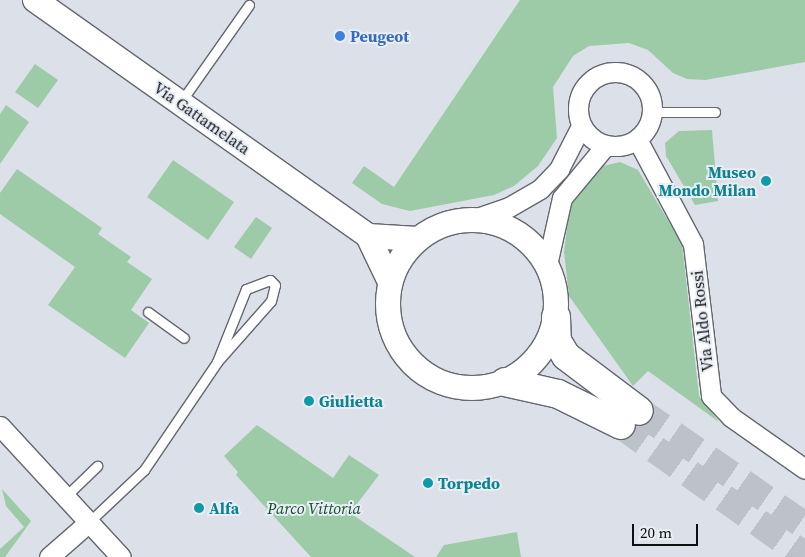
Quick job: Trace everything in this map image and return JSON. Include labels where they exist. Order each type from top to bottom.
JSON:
[{"type":"highway","points":[[505,382],[558,394],[630,418],[566,356],[557,341],[556,317]]},
{"type":"street","name":"Via Gattamelata","points":[[36,0],[368,236],[390,282]]},
{"type":"street","points":[[547,265],[562,198],[606,145],[636,139],[652,112],[651,99],[637,78],[607,72],[582,90],[577,114],[581,126],[606,145]]},
{"type":"street","points":[[474,219],[517,232],[547,265],[556,290],[556,317],[539,356],[505,382],[479,388],[452,386],[413,364],[393,335],[387,308],[390,282],[401,258],[418,239],[454,221],[474,219],[509,207],[540,189],[559,169],[581,126]]},
{"type":"street","name":"Via Aldo Rossi","points":[[636,139],[693,244],[710,396],[730,417],[805,469]]},
{"type":"street","points":[[368,236],[418,239]]},
{"type":"street","points":[[0,426],[121,557]]},
{"type":"street","points":[[49,557],[89,522]]},
{"type":"lane","points":[[180,103],[249,5]]},
{"type":"lane","points":[[652,112],[715,112]]},
{"type":"lane","points":[[89,522],[144,470],[217,362],[271,301],[275,285],[270,280],[246,288],[217,362]]},
{"type":"lane","points":[[148,312],[184,338]]},
{"type":"lane","points":[[65,497],[97,466]]},
{"type":"green space","points":[[520,0],[805,0],[805,62],[705,80],[687,79],[673,73],[648,50],[629,43],[589,46],[573,56],[553,87],[557,138],[538,166],[514,186],[494,195],[410,211],[382,204],[352,183],[364,166],[394,187]]},
{"type":"green space","points":[[35,64],[58,80],[38,108],[15,92]]},
{"type":"green space","points":[[6,105],[29,122],[0,164],[0,114]]},
{"type":"green space","points":[[712,130],[718,201],[695,205],[666,156],[665,143],[679,131]]},
{"type":"green space","points":[[173,160],[234,202],[208,240],[147,197]]},
{"type":"green space","points":[[620,162],[638,170],[682,244],[699,396],[719,422],[648,371],[633,386],[569,296],[564,252],[569,212],[578,189],[599,167]]},
{"type":"green space","points":[[17,169],[102,228],[98,234],[131,257],[127,262],[152,279],[131,310],[149,323],[125,358],[48,305],[75,267],[0,214],[0,193]]},
{"type":"green space","points":[[256,217],[272,228],[251,259],[234,247]]},
{"type":"green space","name":"Parco Vittoria","points":[[257,425],[333,478],[349,455],[379,475],[350,513],[415,557],[311,557],[236,475],[238,472],[224,456]]},
{"type":"green space","points":[[2,489],[31,521],[5,557],[0,557],[0,549],[24,527],[6,506]]},
{"type":"green space","points":[[517,532],[521,557],[436,557],[444,545]]},
{"type":"tunnel","points":[[639,411],[805,526]]},
{"type":"tunnel","points":[[621,425],[805,556]]},
{"type":"place","name":"Peugeot","points":[[340,36]]},
{"type":"place","name":"Museo Mondo Milan","points":[[766,181]]},
{"type":"place","name":"Giulietta","points":[[309,401]]},
{"type":"place","name":"Torpedo","points":[[428,483]]},
{"type":"place","name":"Alfa","points":[[199,508]]}]
